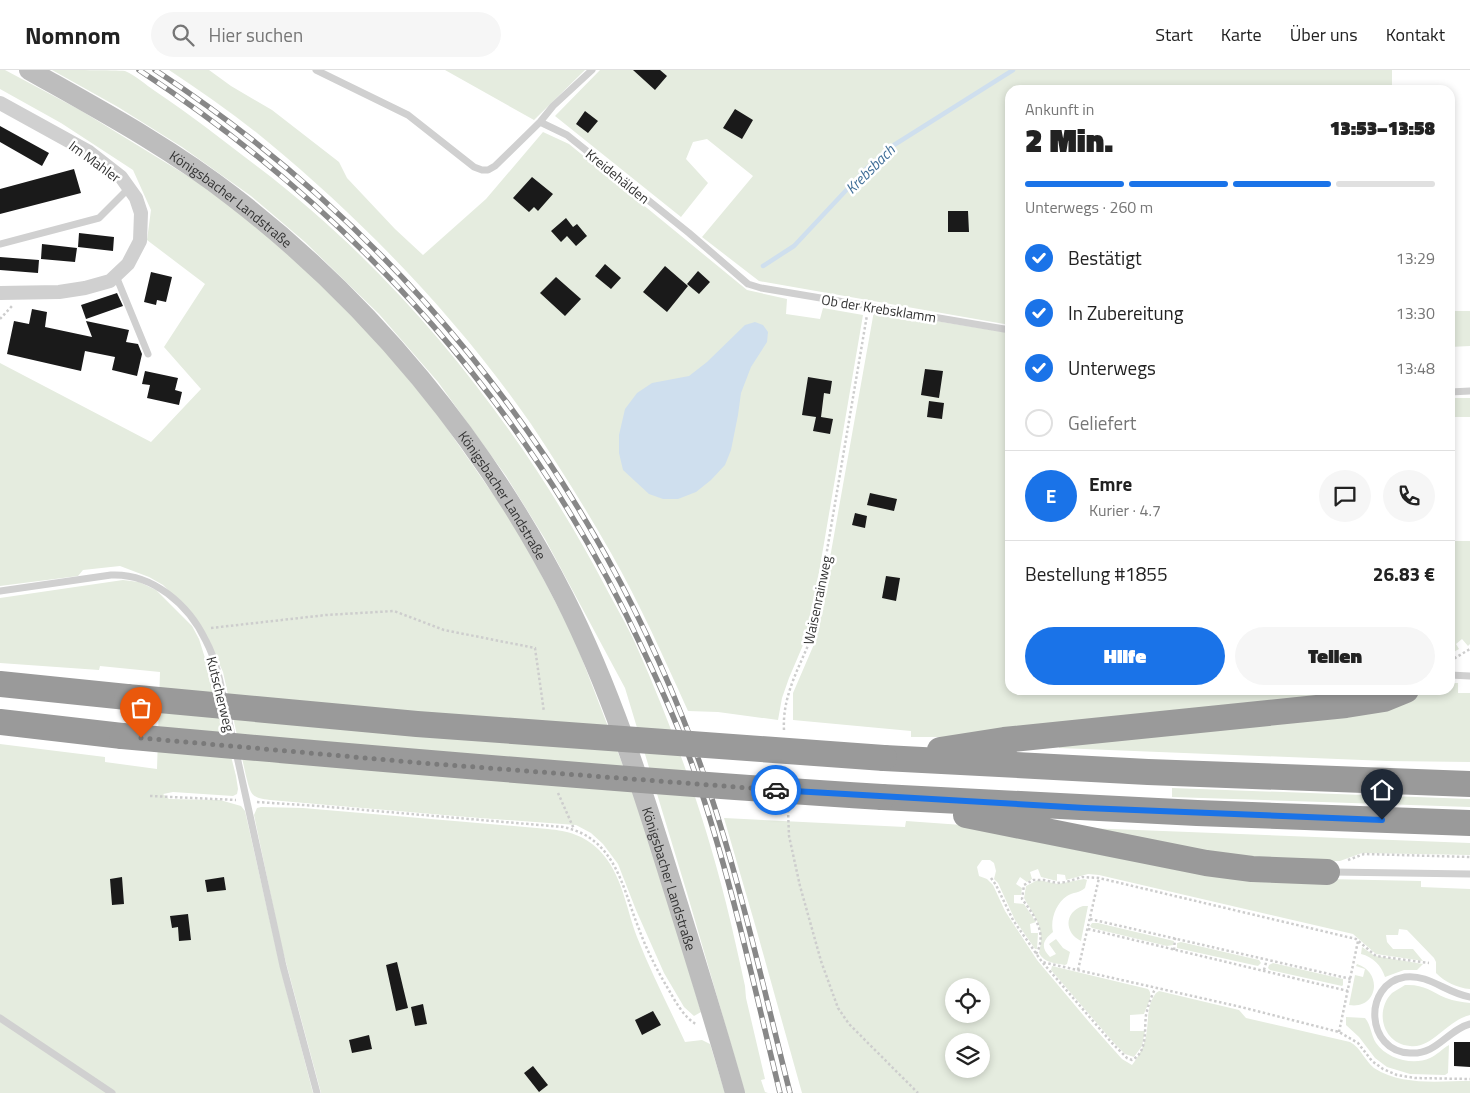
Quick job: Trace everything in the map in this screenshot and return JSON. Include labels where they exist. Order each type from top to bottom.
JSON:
[{"type":"highway","points":[[0,684],[436,725],[884,758],[1216,775],[1470,784]]},
{"type":"highway","points":[[884,758],[1004,740],[1346,705],[1384,699],[1394,695]]},
{"type":"highway","points":[[0,722],[122,736],[620,780],[882,797],[1197,813],[1470,823]]},
{"type":"highway","points":[[882,797],[1206,863],[1252,869],[1328,872]]},
{"type":"main road","name":"Königsbacher Landstraße","points":[[29,70],[176,156],[232,195],[266,222],[317,268],[363,314],[414,371],[458,426],[522,522],[564,597],[612,705],[632,759],[717,1029],[735,1093]]},
{"type":"street","name":"Im Mahler","points":[[0,103],[89,152],[121,177],[136,198],[141,213],[140,241],[128,264],[110,281],[59,292],[0,293]]},
{"type":"lane","points":[[316,70],[408,115],[440,139],[466,162],[482,170],[488,170],[495,166],[540,122],[553,106],[592,70]]},
{"type":"lane","name":"Kreidehälden","points":[[540,122],[567,135],[748,284]]},
{"type":"lane","points":[[0,244],[99,218],[129,188]]},
{"type":"lane","points":[[116,276],[148,354]]},
{"type":"lane","name":"Ob der Krebsklamm","points":[[748,284],[761,288],[1005,329]]},
{"type":"lane","points":[[1455,392],[1470,392]]},
{"type":"lane","name":"Kutscherweg","points":[[0,591],[125,574],[151,582],[166,593],[200,630],[216,666],[283,966],[317,1093]]},
{"type":"lane","points":[[1455,676],[1470,676]]},
{"type":"lane","points":[[1328,872],[1470,874]]},
{"type":"lane","points":[[1470,997],[1459,995],[1426,979],[1416,977],[1403,978],[1383,989],[1375,1007],[1374,1021],[1381,1038],[1385,1042],[1397,1050],[1409,1054],[1432,1050],[1456,1030],[1470,1024]]},
{"type":"lane","points":[[0,1018],[112,1093]]},
{"type":"path","name":"Waisenrainweg","points":[[784,735],[783,716],[787,697],[812,633],[869,306]]},
{"type":"path","points":[[200,630],[326,615],[394,611],[444,630],[535,648],[545,717]]},
{"type":"path","points":[[1455,658],[1470,649]]},
{"type":"path","points":[[558,792],[574,829]]},
{"type":"path","points":[[150,796],[228,799],[318,806],[574,829],[594,841],[617,868],[639,929],[674,1000],[693,1023],[702,1027],[717,1029]]},
{"type":"path","points":[[788,809],[790,836],[800,886],[820,961],[838,1008],[849,1024],[918,1093]]},
{"type":"path","points":[[1328,872],[1330,864],[1339,864],[1364,854],[1470,857]]},
{"type":"path","points":[[991,878],[1013,920],[1035,954],[1112,1043],[1127,1058],[1132,1060],[1144,1041],[1147,1008],[1155,988]]},
{"type":"path","points":[[1035,954],[1038,950],[1040,934],[1037,920],[1022,899],[1024,886],[1033,880],[1057,883],[1082,878],[1099,878],[1356,939],[1376,956],[1429,963]]},
{"type":"path","points":[[1078,970],[1099,878]]},
{"type":"path","points":[[1090,918],[1350,979]]},
{"type":"path","points":[[1088,929],[1348,991]]},
{"type":"path","points":[[1174,950],[1175,938]]},
{"type":"path","points":[[1339,1032],[1358,941]]},
{"type":"path","points":[[1263,971],[1267,960]]},
{"type":"path","points":[[1042,962],[1339,1032],[1358,1043],[1372,1061],[1383,1069],[1397,1075],[1415,1078],[1470,1079]]},
{"type":"shaded area","points":[[0,70],[5,70],[80,110],[230,202],[354,313],[437,414],[518,530],[574,638],[645,823],[701,1012],[694,1016],[684,1007],[664,973],[618,864],[603,844],[591,833],[576,825],[259,798],[252,794],[249,787],[223,672],[211,645],[185,607],[163,585],[149,577],[120,566],[83,570],[78,576],[0,586],[0,363],[151,442],[201,389],[164,347],[205,284],[147,240],[151,210],[133,170],[61,123],[0,89]]},
{"type":"shaded area","points":[[52,70],[125,71],[129,73],[258,167],[311,210],[361,256],[409,306],[454,358],[496,412],[536,469],[572,527],[629,630],[650,676],[687,772],[708,837],[734,934],[746,998],[765,1079],[761,1080],[765,1092],[768,1093],[745,1093],[625,688],[545,539],[506,476],[438,382],[379,314],[305,242],[251,196],[182,147],[118,107]]},
{"type":"shaded area","points":[[169,70],[209,70],[231,86],[272,110],[339,162],[347,178],[395,229],[423,255],[486,199],[543,132],[569,144],[747,290],[787,299],[786,314],[820,319],[823,308],[863,315],[809,631],[782,698],[778,720],[718,712],[688,711],[632,592],[592,520],[531,424],[473,347],[409,274],[340,205],[256,132]]},
{"type":"shaded area","points":[[445,70],[585,70],[534,120]]},
{"type":"shaded area","points":[[600,70],[1392,70],[1392,85],[1005,85],[1005,324],[759,281],[702,237],[753,176],[707,139],[693,142],[686,159],[708,183],[681,217],[555,116]]},
{"type":"shaded area","points":[[874,311],[1005,332],[1005,695],[1341,695],[945,737],[911,737],[911,731],[793,720],[793,693],[815,642]]},
{"type":"shaded area","points":[[1455,311],[1470,311],[1470,346],[1455,347]]},
{"type":"shaded area","points":[[1455,398],[1470,398],[1470,417],[1455,417]]},
{"type":"shaded area","points":[[1455,541],[1470,541],[1470,644],[1468,646],[1462,639],[1456,644],[1459,649],[1455,651]]},
{"type":"shaded area","points":[[123,580],[139,582],[156,590],[192,626],[199,639],[211,677],[236,776],[237,794],[233,796],[173,792],[163,794],[169,799],[220,800],[241,806],[245,811],[280,966],[313,1093],[0,1093],[0,744],[105,757],[105,762],[157,769],[160,672],[100,666],[99,670],[0,663],[0,598]]},
{"type":"shaded area","points":[[1455,683],[1458,683],[1458,693],[1470,693],[1470,762],[1387,761],[1059,748],[1059,744],[1410,695],[1455,695]]},
{"type":"shaded area","points":[[1172,788],[1470,799],[1470,807],[1172,797]]},
{"type":"shaded area","points":[[257,808],[303,808],[548,829],[582,837],[599,850],[613,869],[623,891],[642,950],[685,1042],[702,1040],[710,1044],[725,1093],[321,1093],[281,944],[254,815]]},
{"type":"shaded area","points":[[724,818],[905,827],[906,821],[962,825],[1327,879],[1421,881],[1421,887],[1470,889],[1470,989],[1451,984],[1436,973],[1434,958],[1407,930],[1399,929],[1398,935],[1386,935],[1387,942],[1393,949],[1413,949],[1423,961],[1376,954],[1353,934],[1099,875],[1088,874],[1066,880],[1065,875],[1057,874],[1057,881],[1041,877],[1038,869],[1030,872],[1032,879],[1027,882],[1020,877],[1016,884],[1022,888],[1021,895],[1014,895],[1014,903],[1024,904],[1036,922],[1030,924],[1031,933],[1038,933],[1037,949],[1035,949],[1015,920],[998,883],[994,879],[996,871],[994,863],[990,860],[982,860],[977,867],[979,876],[987,879],[993,885],[1005,911],[1037,960],[1122,1059],[1132,1065],[1144,1044],[1151,1003],[1159,991],[1239,1010],[1246,1018],[1350,1042],[1374,1068],[1396,1078],[1433,1082],[1470,1081],[1470,1093],[802,1093]]},
{"type":"shaded area","points":[[1086,828],[1470,843],[1470,855],[1362,853],[1340,861],[1255,863]]},
{"type":"shaded area","points":[[1038,880],[1058,884],[1087,880],[1085,888],[1067,896],[1057,907],[1052,922],[1053,932],[1044,944],[1045,950],[1050,957],[1056,954],[1049,944],[1056,939],[1063,948],[1070,952],[1067,964],[1047,961],[1039,953],[1041,944],[1040,930],[1036,918],[1024,898],[1026,886]]},
{"type":"shaded area","points":[[1083,906],[1088,906],[1081,941],[1071,933],[1068,923],[1072,913]]},
{"type":"shaded area","points":[[1092,923],[1174,941],[1173,945],[1167,946],[1092,928],[1090,926]]},
{"type":"shaded area","points":[[1181,942],[1259,960],[1261,963],[1258,966],[1177,948],[1177,943]]},
{"type":"shaded area","points":[[1362,947],[1375,956],[1423,964],[1417,970],[1404,970],[1385,977],[1376,962],[1361,954]]},
{"type":"shaded area","points":[[1273,963],[1343,979],[1343,985],[1270,970],[1268,968],[1269,965]]},
{"type":"shaded area","points":[[1357,964],[1366,969],[1371,975],[1374,982],[1374,990],[1366,1002],[1358,1005],[1349,1005],[1355,975],[1363,977],[1365,969],[1356,966]]},
{"type":"shaded area","points":[[1052,966],[1150,991],[1150,997],[1144,1014],[1130,1015],[1130,1031],[1145,1031],[1142,1046],[1134,1057],[1125,1054],[1114,1043],[1051,970]]},
{"type":"shaded area","points":[[1405,985],[1422,987],[1449,999],[1470,1003],[1470,1015],[1461,1018],[1432,1039],[1418,1046],[1401,1044],[1393,1039],[1384,1026],[1383,1009],[1386,1000],[1392,993]]},
{"type":"shaded area","points":[[1346,1017],[1365,1018],[1376,1043],[1393,1057],[1408,1061],[1423,1060],[1433,1057],[1449,1045],[1448,1073],[1445,1075],[1410,1074],[1387,1067],[1375,1058],[1359,1037],[1346,1025]]},
{"type":"water","points":[[755,322],[763,325],[768,332],[767,342],[751,367],[741,393],[731,450],[725,465],[696,492],[678,499],[663,499],[649,494],[623,470],[619,453],[619,435],[625,409],[637,393],[652,383],[689,376],[707,362],[745,325]]},
{"type":"building","points":[[633,70],[660,70],[667,76],[655,90]]},
{"type":"building","points":[[735,109],[753,120],[742,139],[723,128]]},
{"type":"building","points":[[585,111],[598,121],[588,133],[576,124]]},
{"type":"building","points":[[0,126],[49,153],[42,166],[0,142]]},
{"type":"building","points":[[74,169],[81,193],[0,214],[0,189]]},
{"type":"building","points":[[532,177],[553,194],[538,211],[534,207],[529,212],[513,198]]},
{"type":"building","points":[[948,211],[968,211],[969,232],[948,232]]},
{"type":"building","points":[[566,218],[573,227],[577,224],[587,236],[576,246],[567,236],[561,242],[551,231]]},
{"type":"building","points":[[79,233],[114,237],[113,251],[78,247]]},
{"type":"building","points":[[42,244],[77,248],[75,262],[41,259]]},
{"type":"building","points":[[0,257],[39,260],[38,273],[0,270]]},
{"type":"building","points":[[605,264],[621,278],[611,289],[595,276]]},
{"type":"building","points":[[665,266],[688,286],[667,312],[643,292]]},
{"type":"building","points":[[698,271],[710,282],[699,294],[687,284]]},
{"type":"building","points":[[151,272],[172,277],[166,302],[157,300],[156,305],[144,302]]},
{"type":"building","points":[[556,277],[581,299],[565,316],[540,293]]},
{"type":"building","points":[[117,293],[123,306],[86,319],[81,305]]},
{"type":"building","points":[[32,309],[47,312],[45,327],[92,337],[86,321],[129,330],[126,342],[138,344],[142,354],[137,376],[112,370],[115,357],[85,351],[81,371],[7,354],[14,321],[29,324]]},
{"type":"building","points":[[925,369],[943,371],[939,398],[921,395]]},
{"type":"building","points":[[145,371],[178,378],[175,390],[182,392],[179,405],[147,398],[150,385],[142,384]]},
{"type":"building","points":[[808,377],[832,381],[830,394],[824,393],[821,417],[833,419],[830,434],[813,431],[816,417],[802,415]]},
{"type":"building","points":[[929,401],[944,403],[942,419],[927,417]]},
{"type":"building","points":[[870,493],[897,499],[894,511],[867,505]]},
{"type":"building","points":[[855,513],[867,516],[865,528],[852,525]]},
{"type":"building","points":[[886,576],[900,578],[896,601],[882,598]]},
{"type":"building","points":[[122,877],[124,904],[112,905],[110,879]]},
{"type":"building","points":[[224,877],[226,890],[207,892],[205,880]]},
{"type":"building","points":[[188,914],[191,940],[179,941],[178,927],[172,928],[170,916]]},
{"type":"building","points":[[397,962],[408,1008],[396,1011],[386,965]]},
{"type":"building","points":[[423,1004],[427,1024],[415,1026],[411,1007]]},
{"type":"building","points":[[653,1011],[661,1025],[642,1035],[635,1020]]},
{"type":"building","points":[[369,1035],[372,1049],[352,1053],[349,1040]]},
{"type":"building","points":[[1454,1042],[1470,1042],[1470,1067],[1454,1066]]},
{"type":"building","points":[[533,1066],[548,1085],[539,1092],[524,1073]]},
{"type":"waterway","name":"Krebsbach","points":[[763,266],[794,246],[867,168],[894,145],[1013,70]]},
{"type":"railway","points":[[139,70],[220,127],[296,188],[367,255],[433,325],[494,401],[549,480],[599,564],[644,652],[690,758],[731,892],[780,1093]]},
{"type":"railway","points":[[155,70],[241,131],[323,199],[398,273],[468,352],[532,437],[589,526],[639,619],[682,716],[699,762],[729,855],[755,950],[790,1093]]},
{"type":"way so far","points":[[141,738],[422,763],[776,790]]},
{"type":"route","points":[[776,790],[1085,808],[1382,820]]}]
